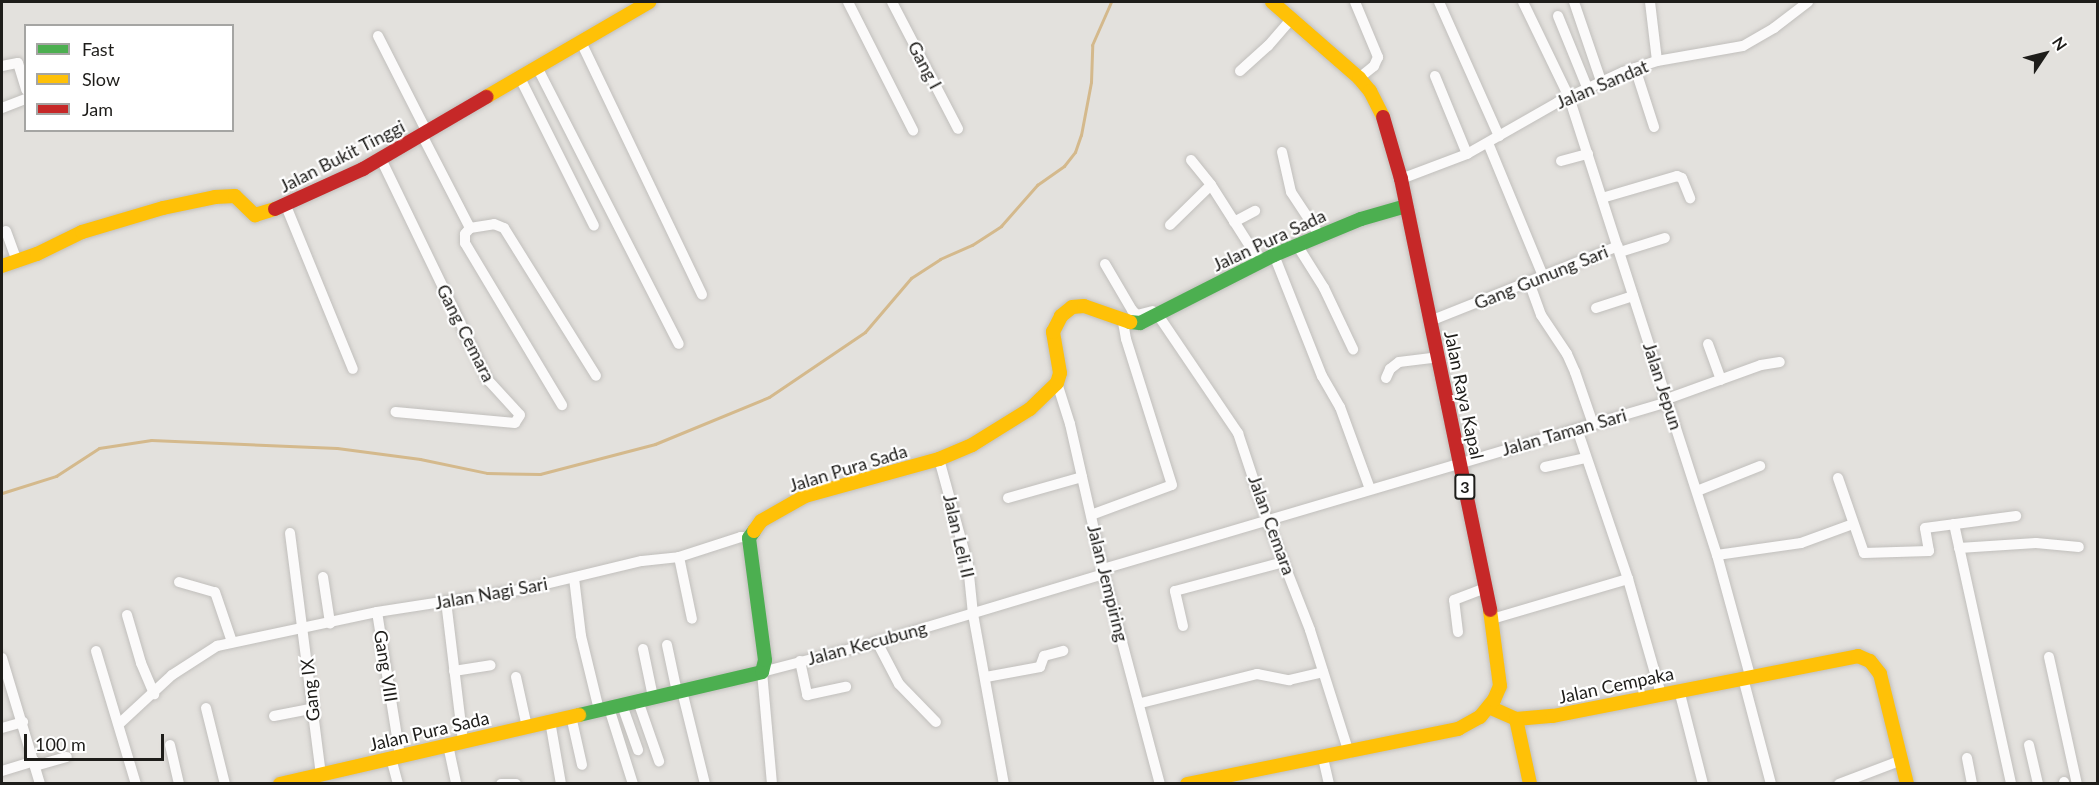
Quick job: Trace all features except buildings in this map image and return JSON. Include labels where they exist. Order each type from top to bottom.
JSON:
[{"type":"main road","name":"Jalan Bukit Tinggi","points":[[2,266],[119,219],[215,197],[235,196],[255,215],[286,206],[344,180],[649,2]]},
{"type":"main road","name":"Jalan Raya Kapal","points":[[1187,783],[1227,780],[1458,729],[1472,723],[1489,707],[1497,695],[1500,679],[1486,588],[1401,179],[1381,111],[1359,78],[1272,2]]},
{"type":"main road","name":"Jalan Pura Sada","points":[[1123,322],[1140,323],[1274,255],[1320,236],[1406,206]]},
{"type":"main road","points":[[1057,383],[1060,373],[1053,332],[1067,311],[1084,306],[1123,322]]},
{"type":"main road","name":"Jalan Pura Sada","points":[[749,538],[760,521],[805,496],[939,459],[995,433],[1030,409],[1057,383]]},
{"type":"main road","points":[[749,538],[765,660],[762,672]]},
{"type":"main road","name":"Jalan Cempaka","points":[[1489,707],[1516,719],[1553,716],[1849,656],[1864,658],[1876,667],[1885,687],[1902,760]]},
{"type":"main road","name":"Jalan Pura Sada","points":[[280,783],[320,771],[397,761],[463,741],[762,672]]},
{"type":"main road","points":[[1516,719],[1530,783]]},
{"type":"main road","points":[[1902,760],[1907,783]]},
{"type":"street","points":[[848,2],[913,129]]},
{"type":"street","name":"Gang I","points":[[892,2],[958,129]]},
{"type":"street","points":[[1355,2],[1378,57],[1374,66],[1359,78]]},
{"type":"street","points":[[1439,2],[1498,136]]},
{"type":"street","name":"Jalan Jepun","points":[[1523,2],[1569,97],[1697,491],[1717,555],[1771,783]]},
{"type":"street","points":[[1574,2],[1601,81]]},
{"type":"street","points":[[1650,2],[1657,61]]},
{"type":"street","name":"Jalan Sandat","points":[[1401,179],[1467,154],[1601,81],[1657,61],[1743,46],[1774,28],[1807,3]]},
{"type":"street","points":[[1558,16],[1587,87]]},
{"type":"street","points":[[1240,70],[1268,46],[1291,20]]},
{"type":"street","points":[[378,36],[470,228]]},
{"type":"street","points":[[581,42],[702,294]]},
{"type":"street","points":[[2,66],[18,63],[24,83]]},
{"type":"street","points":[[537,67],[680,344]]},
{"type":"street","points":[[1635,68],[1654,127]]},
{"type":"street","points":[[1435,76],[1467,154]]},
{"type":"street","points":[[520,78],[594,226]]},
{"type":"street","points":[[2,108],[24,100]]},
{"type":"street","points":[[1488,143],[1543,276]]},
{"type":"street","points":[[1282,152],[1291,192],[1320,236]]},
{"type":"street","points":[[1561,161],[1588,154]]},
{"type":"street","name":"Gang Cemara","points":[[381,159],[488,380],[520,415],[515,423],[396,412]]},
{"type":"street","points":[[1191,159],[1211,185],[1260,262]]},
{"type":"street","points":[[1602,198],[1677,176],[1682,178],[1690,198]]},
{"type":"street","points":[[1170,225],[1211,185]]},
{"type":"street","points":[[286,206],[353,369]]},
{"type":"street","points":[[1234,222],[1255,212]]},
{"type":"street","points":[[562,405],[465,243],[465,234],[470,228],[494,224],[504,228],[596,376]]},
{"type":"street","points":[[6,231],[17,261]]},
{"type":"street","name":"Gang Gunung Sari","points":[[1430,321],[1543,276],[1619,249],[1665,238]]},
{"type":"street","points":[[1297,245],[1329,297],[1353,349]]},
{"type":"street","points":[[1274,255],[1322,376],[1336,398],[1370,489]]},
{"type":"street","points":[[1105,264],[1137,315],[1145,315],[1165,304],[1163,312]]},
{"type":"street","points":[[1529,282],[1541,315],[1571,363],[1593,424]]},
{"type":"street","points":[[1596,308],[1633,296]]},
{"type":"street","name":"Jalan Cemara","points":[[1163,312],[1233,424],[1323,672],[1349,753]]},
{"type":"street","points":[[1091,515],[1172,485],[1129,350],[1123,322]]},
{"type":"street","points":[[1708,344],[1721,380]]},
{"type":"street","points":[[1386,378],[1390,369],[1399,362],[1438,357]]},
{"type":"street","name":"Jalan Taman Sari","points":[[1268,520],[1668,401],[1768,363],[1780,362]]},
{"type":"street","name":"Jalan Jempiring","points":[[1057,383],[1082,477],[1103,572],[1141,703],[1160,783]]},
{"type":"street","points":[[1577,429],[1628,579],[1661,694]]},
{"type":"street","points":[[1545,467],[1586,458]]},
{"type":"street","name":"Jalan Leli II","points":[[939,459],[968,565],[972,614],[986,677],[1004,783]]},
{"type":"street","points":[[1697,491],[1760,466]]},
{"type":"street","points":[[1008,498],[1082,477]]},
{"type":"street","points":[[1838,478],[1864,553],[1929,550],[1925,528],[2016,516]]},
{"type":"street","name":"Jalan Kecubung","points":[[762,672],[972,614],[1268,520]]},
{"type":"street","points":[[1717,555],[1801,543],[1853,524]]},
{"type":"street","points":[[1954,524],[2012,783]]},
{"type":"street","name":"Gang IX","points":[[290,534],[320,771]]},
{"type":"street","name":"Jalan Nagi Sari","points":[[119,724],[186,664],[217,646],[303,630],[377,612],[574,578],[642,561],[680,557],[741,537],[749,538]]},
{"type":"street","points":[[1959,548],[2036,543],[2079,547]]},
{"type":"street","points":[[680,557],[692,619]]},
{"type":"street","points":[[1184,626],[1175,591],[1284,562]]},
{"type":"street","points":[[323,578],[330,624]]},
{"type":"street","points":[[574,578],[581,636],[610,707],[633,783]]},
{"type":"street","points":[[1492,619],[1628,579]]},
{"type":"street","points":[[179,582],[215,592],[232,642]]},
{"type":"street","points":[[1458,632],[1454,600],[1486,588]]},
{"type":"street","points":[[446,601],[463,741]]},
{"type":"street","name":"Gang VIII","points":[[377,612],[400,783]]},
{"type":"street","points":[[127,615],[141,663],[154,694]]},
{"type":"street","points":[[877,642],[899,684],[936,722]]},
{"type":"street","points":[[667,645],[705,783]]},
{"type":"street","points":[[643,649],[653,698]]},
{"type":"street","points":[[96,651],[136,783]]},
{"type":"street","points":[[986,677],[1040,667],[1044,656],[1063,651]]},
{"type":"street","points":[[2049,657],[2077,783]]},
{"type":"street","points":[[2,658],[40,783]]},
{"type":"street","points":[[800,661],[807,695],[846,687]]},
{"type":"street","points":[[454,671],[491,665]]},
{"type":"street","points":[[762,672],[772,783]]},
{"type":"street","points":[[1141,703],[1257,675],[1290,680],[1323,672]]},
{"type":"street","points":[[516,677],[527,727]]},
{"type":"street","points":[[1679,690],[1703,783]]},
{"type":"street","points":[[638,701],[659,761]]},
{"type":"street","points":[[610,707],[638,750]]},
{"type":"street","points":[[206,708],[225,783]]},
{"type":"street","points":[[274,716],[311,709]]},
{"type":"street","points":[[571,716],[582,765]]},
{"type":"street","points":[[550,721],[561,783]]},
{"type":"street","points":[[2,728],[23,722]]},
{"type":"street","name":"Gang IX","points":[[317,726],[320,771]]},
{"type":"street","points":[[170,745],[179,783]]},
{"type":"street","points":[[448,745],[456,783]]},
{"type":"street","points":[[2029,745],[2038,783]]},
{"type":"street","points":[[2,771],[67,758]]},
{"type":"street","points":[[1323,758],[1329,783]]},
{"type":"street","points":[[1967,758],[1972,783]]},
{"type":"street","points":[[1839,783],[1902,760]]},
{"type":"street","points":[[501,783],[516,783]]},
{"type":"waterway","points":[[2,493],[56,476],[99,448],[151,440],[337,448],[420,459],[487,473],[540,474],[655,444],[769,397],[865,332],[911,278],[940,259],[972,245],[1001,226],[1037,185],[1064,166],[1075,152],[1081,135],[1091,82],[1092,45],[1111,2]]},
{"type":"traffic: fast","points":[[1130,322],[1140,323],[1274,255],[1361,219],[1406,206]]},
{"type":"traffic: fast","points":[[579,715],[762,672],[765,660],[749,538],[754,531]]},
{"type":"traffic: slow","points":[[486,97],[649,2]]},
{"type":"traffic: slow","points":[[1272,2],[1359,78],[1370,91],[1383,117]]},
{"type":"traffic: slow","points":[[2,266],[37,254],[82,232],[163,208],[215,197],[235,196],[255,215],[275,209]]},
{"type":"traffic: slow","points":[[754,531],[761,521],[805,496],[939,459],[972,445],[1030,409],[1057,383],[1060,373],[1053,332],[1061,316],[1072,307],[1084,306],[1130,322]]},
{"type":"traffic: slow","points":[[1187,784],[1458,729],[1480,717],[1494,700],[1500,686],[1490,610]]},
{"type":"traffic: slow","points":[[1489,707],[1516,719],[1553,716],[1858,656],[1870,661],[1880,674],[1907,784]]},
{"type":"traffic: slow","points":[[280,784],[579,715]]},
{"type":"traffic: slow","points":[[1516,719],[1530,784]]},
{"type":"traffic: jam","points":[[275,209],[363,169],[486,97]]},
{"type":"traffic: jam","points":[[1383,117],[1401,179],[1490,610]]}]
